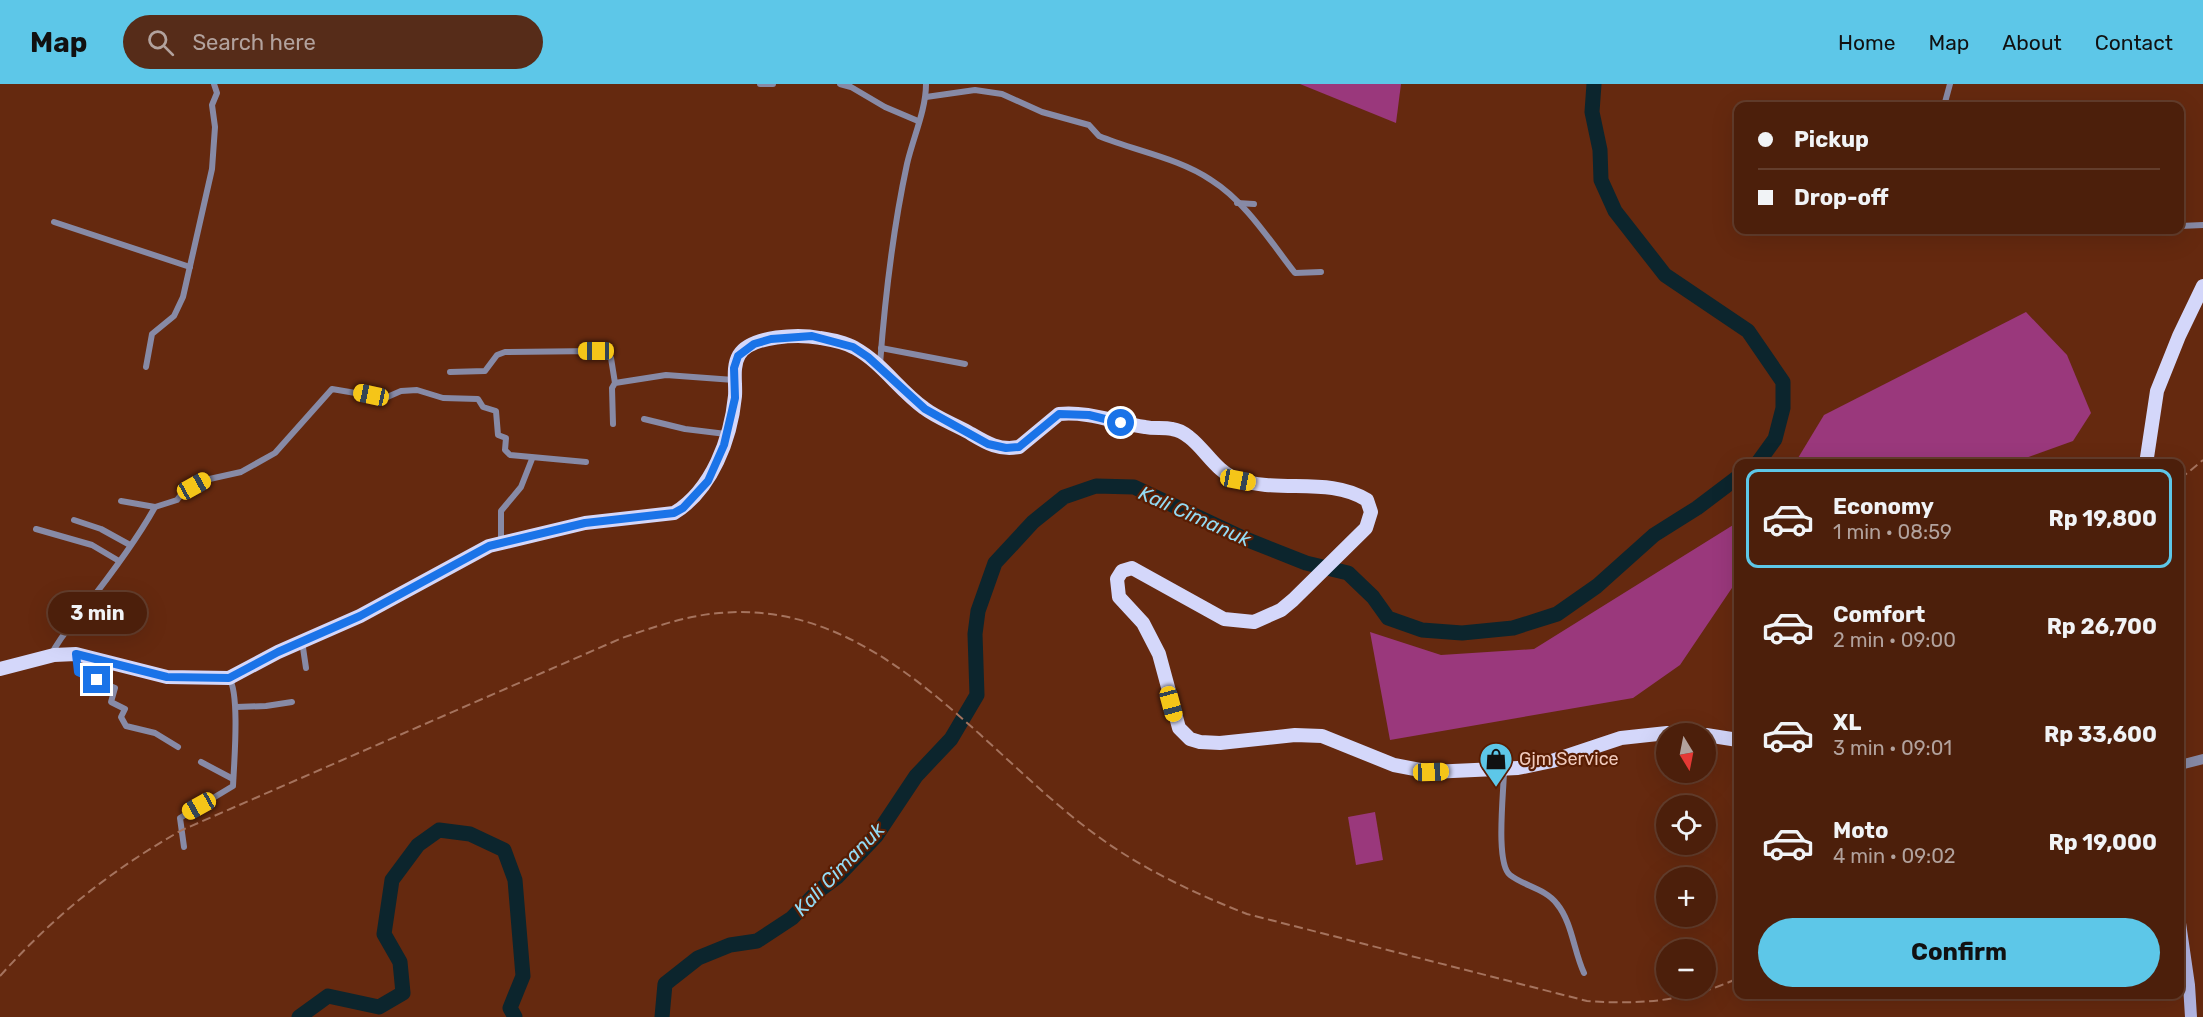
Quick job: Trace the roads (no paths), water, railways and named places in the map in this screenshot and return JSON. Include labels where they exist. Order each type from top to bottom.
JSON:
[{"type":"main road","points":[[2147,459],[2157,391],[2179,336],[2203,286]]},
{"type":"main road","points":[[0,669],[51,655],[76,654],[167,677],[229,678],[302,641],[360,616],[501,542],[613,518],[674,513],[683,508],[708,481],[724,445],[735,398],[734,368],[738,356],[745,349],[763,340],[788,336],[812,336],[853,347],[925,409],[995,447],[1019,447],[1059,414],[1089,415],[1181,432],[1201,447],[1221,470],[1238,480],[1288,487],[1329,487],[1359,495],[1370,505],[1366,528],[1293,600],[1262,620],[1239,622],[1224,619],[1146,574],[1132,568],[1122,571],[1116,586],[1119,597],[1143,623],[1154,643],[1164,670],[1174,717],[1183,734],[1190,739],[1220,743],[1314,735],[1417,771],[1504,769],[1552,761],[1621,738],[1656,734]]},
{"type":"main road","points":[[1716,737],[1734,739]]},
{"type":"main road","points":[[2184,951],[2191,1017]]},
{"type":"street","points":[[146,367],[153,334],[179,308],[190,267],[212,169],[215,127],[212,105],[217,93],[214,84]]},
{"type":"street","points":[[760,84],[774,84]]},
{"type":"street","points":[[840,84],[851,87],[885,107],[918,121]]},
{"type":"street","points":[[880,368],[893,251],[907,165],[926,97],[926,84]]},
{"type":"street","points":[[1945,102],[1950,84]]},
{"type":"street","points":[[926,97],[975,90],[1002,94],[1042,112],[1089,125],[1099,136],[1190,169],[1212,180],[1254,219],[1295,273],[1321,272]]},
{"type":"street","points":[[1237,203],[1254,204]]},
{"type":"street","points":[[54,222],[190,267]]},
{"type":"street","points":[[2184,226],[2203,225]]},
{"type":"street","points":[[881,348],[965,364]]},
{"type":"street","points":[[450,372],[485,371],[497,355],[505,352],[596,351],[611,358],[615,383],[612,388],[613,424]]},
{"type":"street","points":[[615,383],[666,375],[735,380]]},
{"type":"street","points":[[121,501],[155,507],[177,500],[183,492],[205,480],[241,472],[275,453],[333,389],[385,398],[401,391],[411,390],[443,398],[480,399],[483,407],[496,411],[498,435],[506,438],[505,450],[510,455],[532,459],[586,462]]},
{"type":"street","points":[[644,419],[686,429],[726,434]]},
{"type":"street","points":[[501,542],[501,511],[521,488],[532,459]]},
{"type":"street","points":[[51,655],[65,629],[82,611],[130,545],[145,529],[155,507]]},
{"type":"street","points":[[75,520],[101,529],[130,545]]},
{"type":"street","points":[[36,529],[92,545],[119,561]]},
{"type":"street","points":[[302,641],[306,668]]},
{"type":"street","points":[[76,654],[78,672],[115,688],[111,702],[125,709],[121,717],[126,726],[155,734],[178,747]]},
{"type":"street","points":[[184,847],[180,818],[233,786],[236,707],[233,684],[229,678]]},
{"type":"street","points":[[236,707],[292,702]]},
{"type":"street","points":[[2184,764],[2203,759]]},
{"type":"street","points":[[201,762],[233,779]]},
{"type":"street","points":[[1504,769],[1502,851],[1505,867],[1511,875],[1556,902],[1564,916],[1575,956],[1584,973]]},
{"type":"waterway","name":"Kali Cimanuk","points":[[1594,84],[1592,112],[1600,150],[1601,180],[1615,211],[1665,275],[1748,331],[1783,382],[1783,408],[1775,439],[1761,459]]},
{"type":"waterway","name":"Kali Cimanuk","points":[[662,1017],[665,984],[698,958],[730,945],[757,941],[792,918],[817,892],[837,877],[876,836],[916,776],[951,739],[977,695],[975,634],[978,611],[995,563],[1033,522],[1064,497],[1096,486],[1134,487],[1243,538],[1306,563],[1348,573],[1373,597],[1388,618],[1422,630],[1462,633],[1513,628],[1557,614],[1597,586],[1654,535],[1697,508],[1734,480]]},
{"type":"waterway","name":"Kali Cimanuk","points":[[299,1017],[328,996],[379,1007],[403,993],[400,962],[384,934],[392,880],[418,845],[439,830],[470,834],[504,850],[515,880],[523,976],[510,1008],[515,1017]]},
{"type":"railway","points":[[2184,476],[2203,460]]},
{"type":"railway","points":[[0,976],[42,933],[85,895],[131,861],[182,830],[622,638],[682,619],[719,613],[775,615],[827,629],[875,653],[920,684],[1046,795],[1106,842],[1164,877],[1247,914],[1587,1001],[1664,1000],[1702,992],[1734,980]]},
{"type":"place","name":"Gjm Service","points":[[1496,788]]}]
